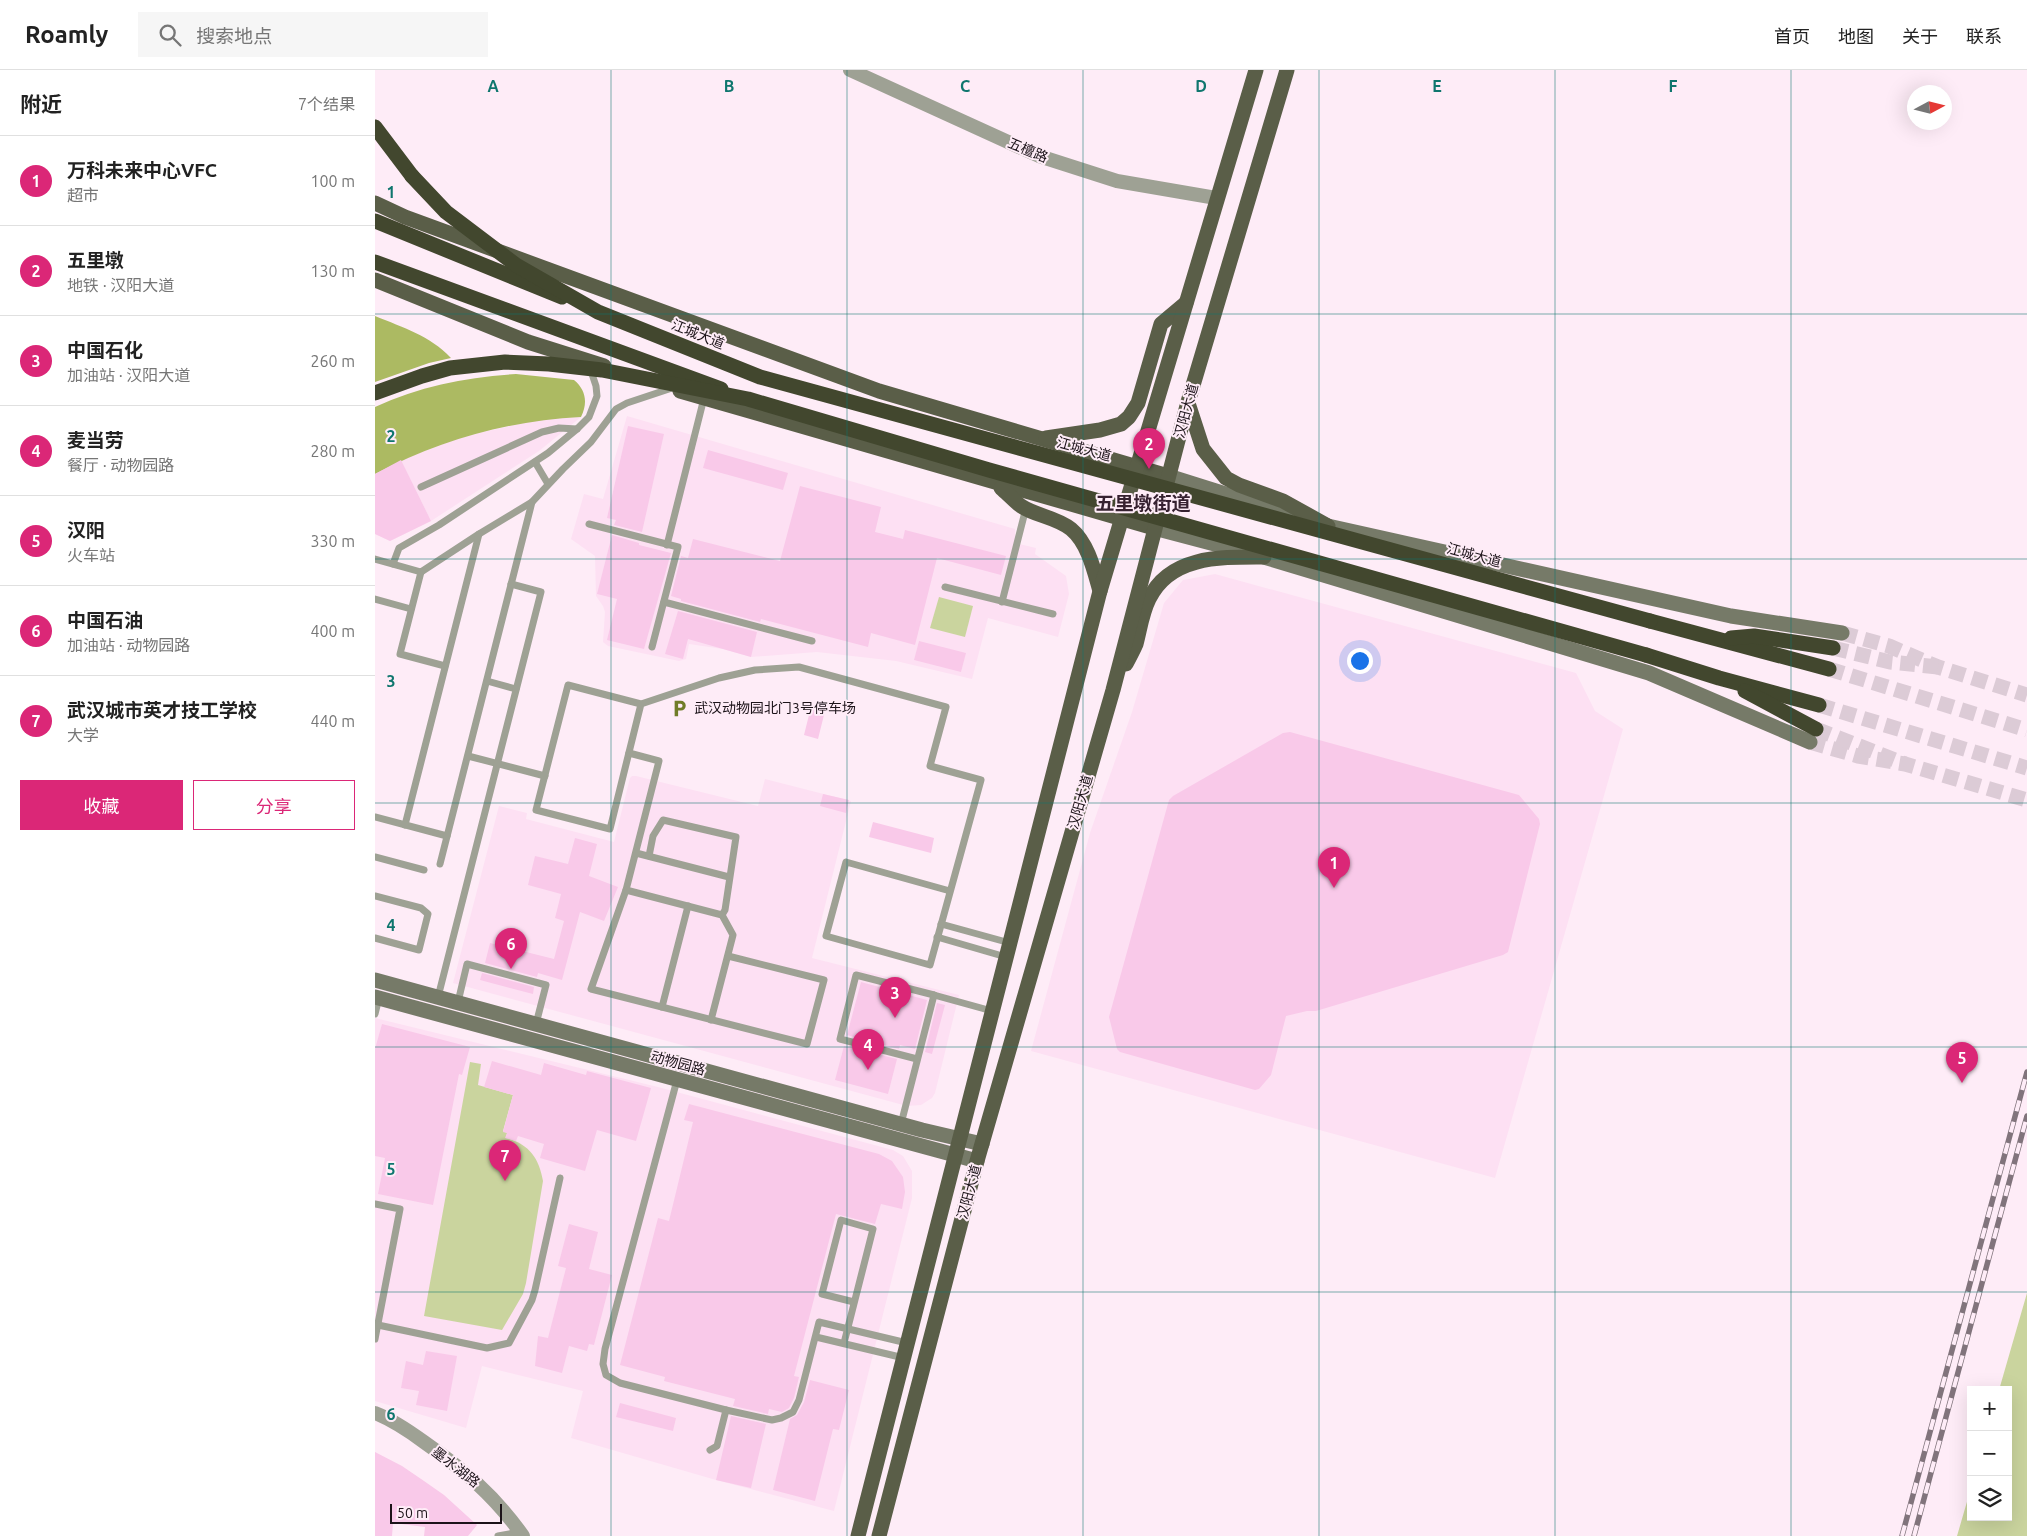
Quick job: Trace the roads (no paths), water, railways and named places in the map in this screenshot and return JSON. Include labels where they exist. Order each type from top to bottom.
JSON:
[{"type":"highway","points":[[375,127],[412,176],[446,212],[517,265],[598,312]]},
{"type":"highway","name":"江城大道","points":[[375,221],[760,377],[1829,669]]},
{"type":"highway","points":[[375,262],[749,399],[989,470],[1646,655],[1719,678],[1819,704]]},
{"type":"highway","points":[[375,393],[450,368],[505,362],[549,364],[602,370],[749,399]]},
{"type":"highway","points":[[1722,639],[1754,636],[1833,648]]},
{"type":"highway","points":[[1719,678],[1813,735]]},
{"type":"main road","name":"汉阳大道","points":[[859,1536],[1100,591],[1216,198],[1256,70]]},
{"type":"main road","name":"汉阳大道","points":[[879,1536],[977,1161],[1113,690],[1188,402],[1287,70]]},
{"type":"main road","points":[[375,203],[414,220],[879,391],[1168,476]]},
{"type":"main road","points":[[375,280],[528,342],[672,388],[1121,520],[1264,557],[1649,673],[1813,735]]},
{"type":"main road","points":[[1039,438],[1101,430],[1121,424],[1129,417],[1138,403],[1161,324],[1186,303]]},
{"type":"main road","points":[[1188,402],[1203,449],[1226,478],[1239,485],[1283,501],[1328,526]]},
{"type":"main road","name":"江城大道","points":[[1168,476],[1328,526],[1731,616],[1842,633]]},
{"type":"main road","points":[[996,484],[1026,508],[1060,522],[1071,529],[1079,538],[1092,564],[1100,591]]},
{"type":"main road","points":[[1113,690],[1135,646],[1148,601],[1156,586],[1170,573],[1183,566],[1205,559],[1264,557]]},
{"type":"main road","name":"动物园路","points":[[375,980],[901,1124],[982,1144]]},
{"type":"main road","name":"动物园路","points":[[377,997],[977,1161]]},
{"type":"street","name":"五檀路","points":[[850,70],[1039,156],[1117,181],[1216,198]]},
{"type":"street","name":"墨水湖路","points":[[375,1413],[406,1430],[459,1467],[486,1490],[522,1534]]},
{"type":"lane","points":[[393,564],[399,548],[439,525],[535,462],[577,429],[589,417],[597,396],[594,374],[587,361]]},
{"type":"lane","points":[[445,666],[400,654],[421,572],[532,502],[591,442],[616,409],[627,403],[672,388]]},
{"type":"lane","points":[[667,545],[704,398]]},
{"type":"lane","points":[[421,487],[542,432],[559,428],[577,429]]},
{"type":"lane","points":[[535,462],[548,484]]},
{"type":"lane","points":[[440,864],[532,502]]},
{"type":"lane","points":[[1002,602],[1026,508]]},
{"type":"lane","points":[[589,524],[678,548],[652,647]]},
{"type":"lane","points":[[405,825],[479,534]]},
{"type":"lane","points":[[375,558],[421,572]]},
{"type":"lane","points":[[438,997],[541,592],[511,584]]},
{"type":"lane","points":[[945,587],[1053,614]]},
{"type":"lane","points":[[375,599],[411,609]]},
{"type":"lane","points":[[664,602],[812,641]]},
{"type":"lane","points":[[641,704],[610,829],[536,810],[568,685],[641,704],[719,678],[755,670],[799,667],[946,707],[930,766],[981,780],[930,965],[826,936],[846,862],[950,891]]},
{"type":"lane","points":[[487,681],[517,689]]},
{"type":"lane","points":[[629,753],[659,761],[626,890],[591,989],[807,1044],[824,980],[728,956]]},
{"type":"lane","points":[[468,756],[545,776]]},
{"type":"lane","points":[[375,817],[447,836]]},
{"type":"lane","points":[[649,856],[653,836],[663,820],[736,837],[725,910],[722,915]]},
{"type":"lane","points":[[635,853],[729,877]]},
{"type":"lane","points":[[375,857],[424,870]]},
{"type":"lane","points":[[626,890],[722,915],[733,935],[711,1020]]},
{"type":"lane","points":[[375,896],[421,908],[428,914],[419,950],[375,938]]},
{"type":"lane","points":[[662,1007],[688,906]]},
{"type":"lane","points":[[941,924],[1008,950]]},
{"type":"lane","points":[[937,937],[1008,950]]},
{"type":"lane","points":[[458,1002],[467,964],[546,984],[536,1024]]},
{"type":"lane","points":[[917,1059],[840,1039],[857,975],[992,1011]]},
{"type":"lane","points":[[901,1124],[934,996]]},
{"type":"lane","points":[[375,1014],[377,997]]},
{"type":"lane","points":[[677,1079],[605,1348],[603,1370],[609,1378],[620,1383],[772,1420],[793,1412],[799,1400],[819,1322],[847,1328],[905,1350]]},
{"type":"lane","points":[[378,1325],[487,1348],[509,1343],[532,1300],[560,1178]]},
{"type":"lane","points":[[375,1204],[400,1209],[375,1340]]},
{"type":"lane","points":[[844,1343],[873,1229],[841,1220],[822,1294],[854,1302]]},
{"type":"lane","points":[[816,1336],[844,1343],[905,1350]]},
{"type":"lane","points":[[710,1450],[717,1446],[726,1410]]},
{"type":"lane","points":[[498,1536],[522,1534]]},
{"type":"tunnel","points":[[1842,633],[1889,646],[1938,667],[2027,695]]},
{"type":"tunnel","points":[[1833,648],[1890,662],[1938,667]]},
{"type":"tunnel","points":[[1829,669],[2027,730]]},
{"type":"tunnel","points":[[1819,705],[2027,768]]},
{"type":"tunnel","points":[[1816,729],[1905,764]]},
{"type":"tunnel","points":[[1810,742],[1858,756],[1905,764],[2027,800]]},
{"type":"railway","points":[[1902,1536],[2027,1072]]},
{"type":"railway","points":[[1914,1536],[2027,1116]]},
{"type":"place","name":"五里墩","points":[[1149,469]]},
{"type":"place","name":"武汉动物园北门3号停车场","points":[[680,708]]},
{"type":"place","name":"万科未来中心VFC","points":[[1334,888]]},
{"type":"place","name":"中国石油","points":[[511,969]]},
{"type":"place","name":"中国石化","points":[[895,1018]]},
{"type":"place","name":"麦当劳","points":[[868,1070]]},
{"type":"place","name":"汉阳","points":[[1962,1083]]},
{"type":"place","name":"武汉城市英才技工学校","points":[[505,1181]]},
{"type":"district","name":"五里墩街道","points":[[1143,503]]}]
